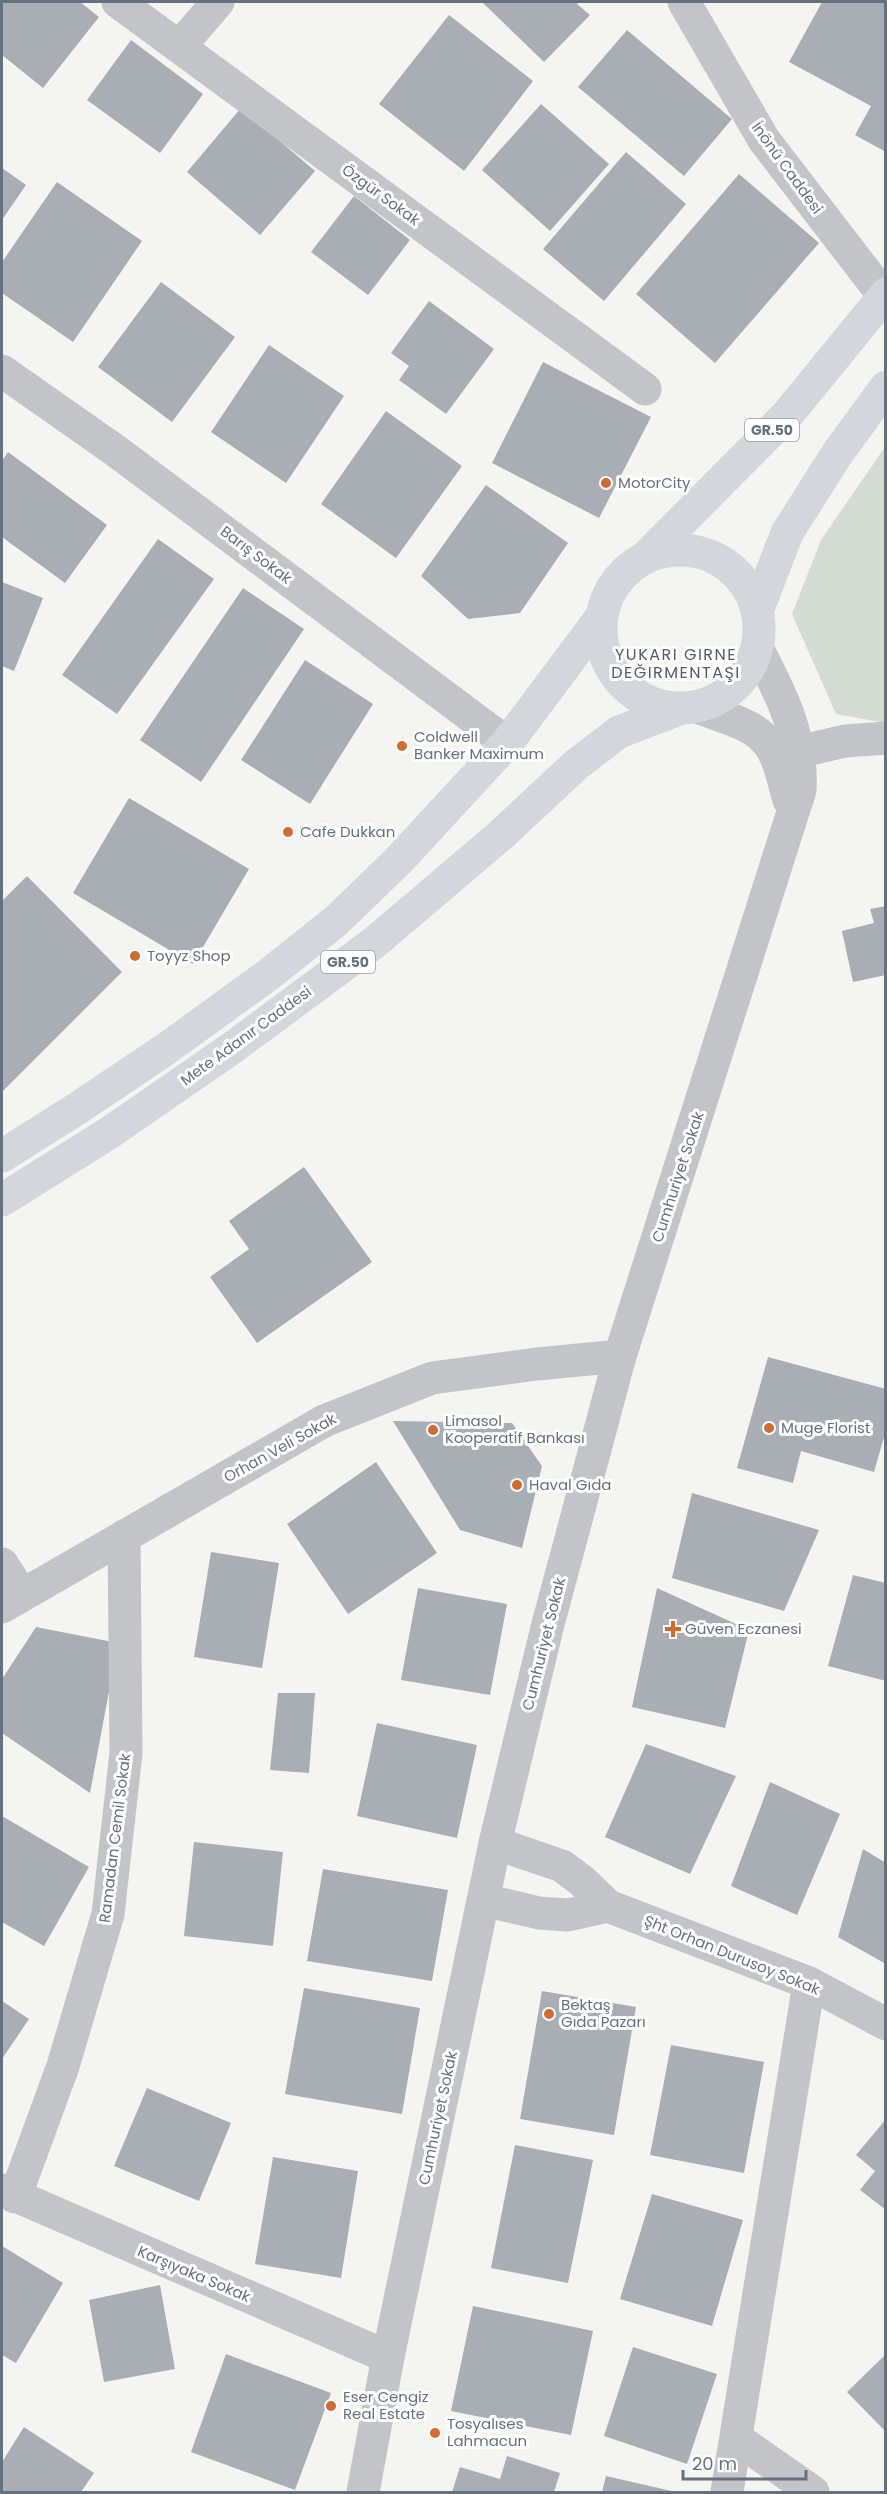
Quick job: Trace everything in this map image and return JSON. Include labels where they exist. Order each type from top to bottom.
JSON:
[{"type":"main road","name":"GR.50","points":[[648,555],[668,550],[687,549],[707,554],[724,563],[739,576],[750,592],[759,623],[757,648],[749,668],[736,686],[718,699],[688,708],[657,705],[636,696],[620,682],[607,663],[601,642],[600,619],[606,599],[616,581],[631,566],[648,555],[787,415],[884,295]]},
{"type":"main road","name":"GR.50","points":[[757,611],[787,533],[837,454],[885,387]]},
{"type":"main road","name":"GR.50","points":[[2,1156],[163,1051],[268,975],[337,920],[399,860],[507,743],[600,619]]},
{"type":"main road","name":"Mete Adanır Caddesi","points":[[2,1200],[128,1120],[232,1048],[375,942],[502,834],[577,764],[619,732],[688,708]]},
{"type":"street","name":"Özgür Sokak","points":[[118,2],[645,389]]},
{"type":"street","points":[[180,47],[218,2]]},
{"type":"street","name":"İnönü Caddesi","points":[[684,2],[764,140],[884,295]]},
{"type":"street","name":"Barış Sokak","points":[[2,372],[116,451],[507,743]]},
{"type":"street","points":[[757,648],[792,721],[787,754]]},
{"type":"street","points":[[688,708],[755,731],[767,742],[787,754],[845,741],[885,738]]},
{"type":"street","name":"Cumhuriyet Sokak","points":[[363,2493],[388,2357],[495,1843],[548,1628],[620,1356],[794,813],[787,754]]},
{"type":"street","name":"Orhan Veli Sokak","points":[[12,1601],[324,1420],[432,1377],[620,1356]]},
{"type":"street","name":"Ramadan Cemil Sokak","points":[[8,2193],[63,2066],[108,1914],[126,1753],[124,1536]]},
{"type":"street","points":[[2,1564],[12,1601]]},
{"type":"street","name":"Şht Orhan Durusoy Sokak","points":[[495,1843],[562,1866],[582,1881],[608,1906],[809,1983],[885,2024]]},
{"type":"street","points":[[483,1900],[539,1913],[568,1915],[608,1906]]},
{"type":"street","points":[[727,2493],[809,1983]]},
{"type":"street","name":"Karşıyaka Sokak","points":[[8,2193],[388,2357]]},
{"type":"street","points":[[737,2439],[813,2493]]},
{"type":"shaded area","points":[[885,447],[885,723],[836,714],[792,614],[821,540]]},
{"type":"building","points":[[2,2],[80,2],[99,17],[43,88],[2,55]]},
{"type":"building","points":[[482,2],[579,2],[577,4],[590,15],[544,62]]},
{"type":"building","points":[[822,2],[886,2],[886,152],[855,135],[871,106],[789,62]]},
{"type":"building","points":[[449,15],[533,81],[464,171],[379,104]]},
{"type":"building","points":[[627,30],[732,119],[684,176],[578,87]]},
{"type":"building","points":[[131,40],[203,94],[160,153],[87,100]]},
{"type":"building","points":[[541,104],[609,164],[550,231],[482,170]]},
{"type":"building","points":[[241,108],[315,171],[260,235],[187,172]]},
{"type":"building","points":[[626,152],[686,204],[604,301],[543,249]]},
{"type":"building","points":[[2,168],[26,185],[2,220]]},
{"type":"building","points":[[739,174],[819,243],[715,363],[636,294]]},
{"type":"building","points":[[57,182],[142,241],[73,342],[2,293],[2,262]]},
{"type":"building","points":[[354,196],[410,240],[368,295],[311,252]]},
{"type":"building","points":[[161,282],[235,337],[172,422],[98,367]]},
{"type":"building","points":[[429,301],[494,349],[446,414],[399,380],[409,366],[391,353]]},
{"type":"building","points":[[269,345],[344,396],[286,483],[211,432]]},
{"type":"building","points":[[543,362],[651,417],[599,518],[492,463]]},
{"type":"building","points":[[386,411],[462,466],[396,558],[321,504]]},
{"type":"building","points":[[8,452],[107,525],[65,583],[2,537],[2,461]]},
{"type":"building","points":[[486,485],[568,543],[520,613],[468,619],[421,576]]},
{"type":"building","points":[[158,539],[214,579],[117,714],[62,675]]},
{"type":"building","points":[[2,582],[43,598],[14,671],[2,666]]},
{"type":"building","points":[[243,588],[304,629],[201,782],[140,740]]},
{"type":"building","points":[[305,660],[373,704],[310,804],[241,760]]},
{"type":"building","points":[[129,798],[249,869],[193,964],[73,893]]},
{"type":"building","points":[[27,876],[122,972],[2,1092],[2,901]]},
{"type":"building","points":[[886,906],[886,975],[853,982],[842,931],[874,923],[870,909]]},
{"type":"building","points":[[304,1167],[372,1262],[257,1343],[210,1277],[249,1249],[229,1221]]},
{"type":"building","points":[[768,1357],[886,1389],[886,1430],[874,1472],[801,1451],[793,1483],[737,1468]]},
{"type":"building","points":[[393,1421],[512,1423],[542,1466],[522,1548],[460,1530]]},
{"type":"building","points":[[376,1462],[437,1553],[348,1614],[287,1524]]},
{"type":"building","points":[[692,1493],[819,1530],[784,1611],[672,1578]]},
{"type":"building","points":[[211,1552],[279,1563],[262,1668],[194,1657]]},
{"type":"building","points":[[853,1575],[886,1583],[886,1681],[828,1666]]},
{"type":"building","points":[[418,1588],[507,1604],[490,1695],[401,1680]]},
{"type":"building","points":[[657,1588],[749,1630],[725,1728],[632,1707]]},
{"type":"building","points":[[36,1627],[118,1643],[90,1793],[2,1733],[2,1679]]},
{"type":"building","points":[[278,1693],[315,1693],[309,1773],[270,1770]]},
{"type":"building","points":[[377,1723],[477,1745],[457,1838],[357,1816]]},
{"type":"building","points":[[646,1744],[736,1776],[690,1874],[605,1837]]},
{"type":"building","points":[[770,1782],[840,1814],[797,1915],[731,1886]]},
{"type":"building","points":[[2,1816],[89,1867],[44,1946],[2,1922]]},
{"type":"building","points":[[194,1842],[283,1852],[273,1946],[184,1936]]},
{"type":"building","points":[[863,1849],[886,1863],[886,1964],[838,1937]]},
{"type":"building","points":[[323,1869],[448,1890],[432,1981],[307,1961]]},
{"type":"building","points":[[304,1988],[420,2008],[402,2114],[285,2094]]},
{"type":"building","points":[[542,1991],[636,2007],[614,2135],[520,2119]]},
{"type":"building","points":[[2,2001],[29,2019],[2,2059]]},
{"type":"building","points":[[671,2045],[764,2062],[744,2173],[650,2155]]},
{"type":"building","points":[[147,2088],[231,2123],[199,2201],[114,2166]]},
{"type":"building","points":[[886,2119],[886,2210],[860,2190],[875,2171],[856,2155]]},
{"type":"building","points":[[515,2145],[593,2160],[568,2283],[491,2268]]},
{"type":"building","points":[[273,2157],[358,2171],[341,2278],[255,2264]]},
{"type":"building","points":[[652,2194],[743,2220],[712,2326],[620,2299]]},
{"type":"building","points":[[2,2246],[63,2283],[16,2363],[2,2355]]},
{"type":"building","points":[[160,2285],[175,2369],[104,2382],[89,2300]]},
{"type":"building","points":[[473,2306],[593,2331],[571,2435],[451,2411]]},
{"type":"building","points":[[633,2347],[717,2374],[687,2464],[604,2436]]},
{"type":"building","points":[[226,2354],[331,2393],[295,2490],[191,2452]]},
{"type":"building","points":[[886,2354],[886,2432],[847,2392]]},
{"type":"building","points":[[24,2427],[94,2473],[81,2492],[2,2492],[2,2462]]},
{"type":"building","points":[[507,2456],[560,2473],[554,2492],[452,2492],[460,2467],[500,2479]]},
{"type":"building","points":[[606,2476],[676,2492],[602,2492]]},
{"type":"place","name":"MotorCity","points":[[606,483]]},
{"type":"place","name":"Coldwell Banker Maximum","points":[[402,746]]},
{"type":"place","name":"Cafe Dukkan","points":[[288,832]]},
{"type":"place","name":"Toyyz Shop","points":[[135,956]]},
{"type":"place","name":"Muge Florist","points":[[769,1428]]},
{"type":"place","name":"Limasol Kooperatif Bankası","points":[[433,1430]]},
{"type":"place","name":"Haval Gıda","points":[[517,1485]]},
{"type":"place","name":"Güven Eczanesi","points":[[673,1629]]},
{"type":"place","name":"Bektaş Gıda Pazarı","points":[[549,2014]]},
{"type":"place","name":"Eser Cengiz Real Estate","points":[[331,2406]]},
{"type":"place","name":"Tosyalıses Lahmacun","points":[[435,2433]]},
{"type":"district","name":"YUKARI GIRNE DEĞIRMENTAŞI","points":[[676,663]]}]
